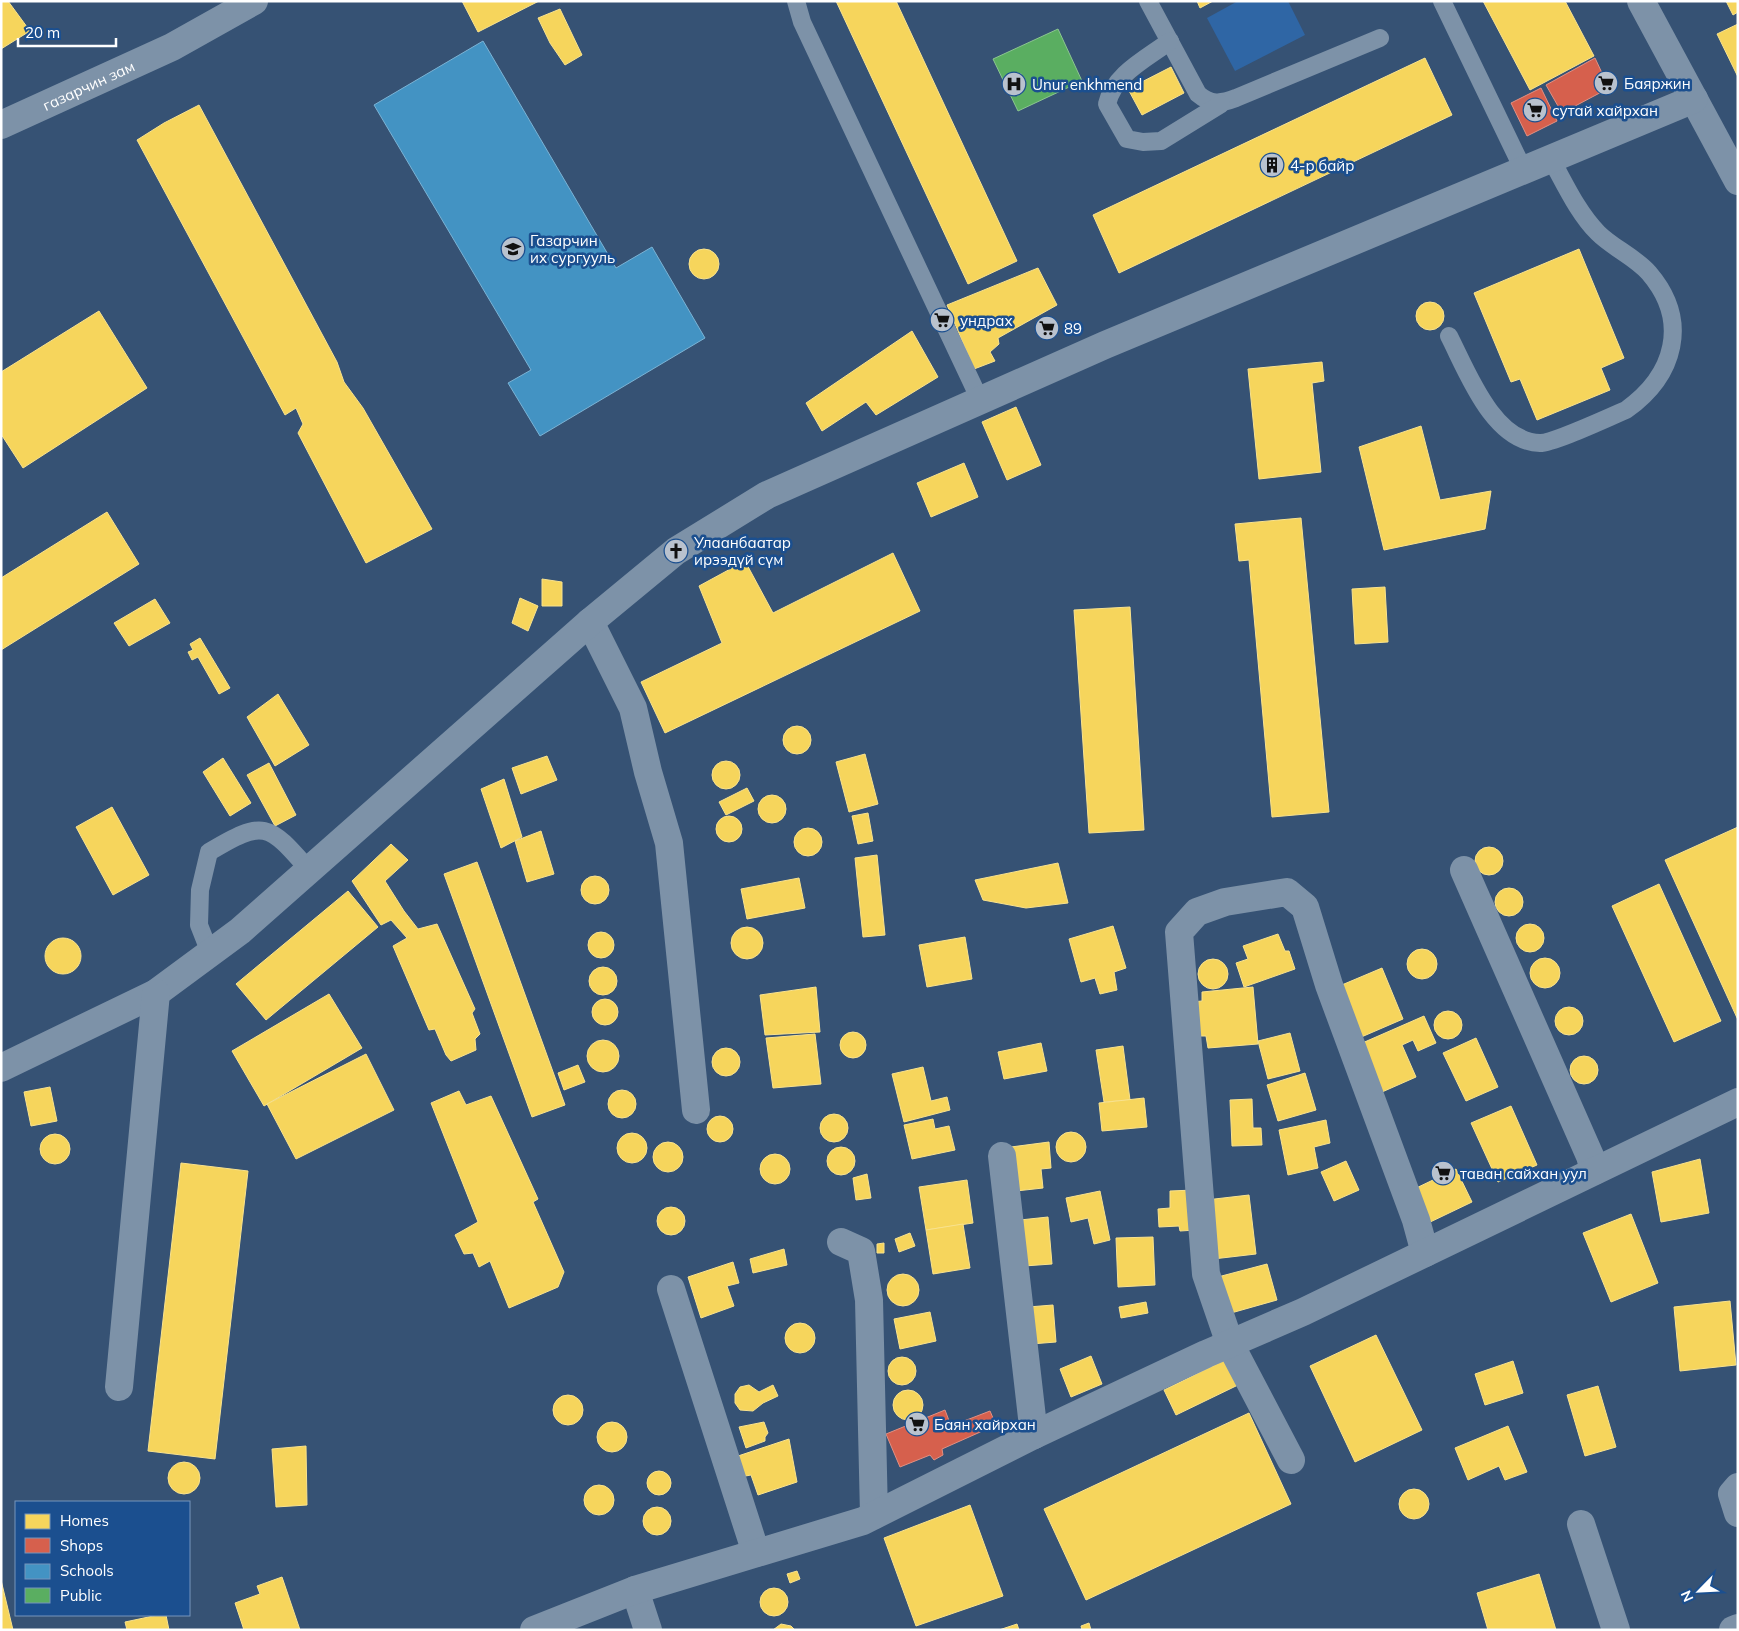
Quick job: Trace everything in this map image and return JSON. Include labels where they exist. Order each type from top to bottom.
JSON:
[{"type":"street","name":"газарчин зам","points":[[1,125],[172,47],[254,1]]},
{"type":"street","points":[[1641,1],[1694,99],[1734,164]]},
{"type":"street","points":[[1,1068],[156,993],[210,954],[240,931],[590,622],[676,551],[767,495],[1105,345],[1694,99]]},
{"type":"street","points":[[590,622],[633,708],[648,772],[669,843],[696,1110]]},
{"type":"street","points":[[1464,870],[1586,1147],[1594,1171]]},
{"type":"street","points":[[1292,1460],[1230,1344],[1206,1274],[1179,932],[1197,912],[1225,902],[1287,892],[1305,907],[1336,1003],[1416,1220],[1425,1253]]},
{"type":"street","points":[[119,1387],[156,993]]},
{"type":"street","points":[[534,1630],[635,1590],[874,1515],[1034,1435],[1303,1312],[1738,1102]]},
{"type":"street","points":[[1002,1156],[1034,1435]]},
{"type":"street","points":[[840,1242],[862,1251],[869,1300],[874,1515]]},
{"type":"street","points":[[671,1289],[756,1553]]},
{"type":"street","points":[[1738,1487],[1732,1494],[1738,1513]]},
{"type":"street","points":[[1581,1524],[1616,1630]]},
{"type":"street","points":[[635,1590],[648,1630]]},
{"type":"street","points":[[1733,1630],[1738,1628]]},
{"type":"lane","points":[[796,1],[802,22],[980,400]]},
{"type":"lane","points":[[1148,1],[1198,94],[1208,102],[1221,104]]},
{"type":"lane","points":[[1442,1],[1524,171]]},
{"type":"lane","points":[[1170,41],[1117,81],[1110,92],[1107,104],[1127,139],[1143,142],[1161,141],[1221,104],[1380,38]]},
{"type":"lane","points":[[1449,336],[1485,407],[1517,436],[1539,443],[1626,410],[1636,403],[1662,372],[1670,357],[1673,346],[1674,325],[1668,304],[1648,273],[1598,234],[1585,217],[1551,159]]},
{"type":"lane","points":[[210,954],[199,925],[200,890],[209,852],[238,835],[258,829],[267,830],[284,842],[309,870]]},
{"type":"shaded area","points":[[1238,1],[1288,1],[1305,35],[1235,71],[1207,18]]},
{"type":"building: Homes","points":[[1,1],[8,1],[30,31],[1,49]]},
{"type":"building: Homes","points":[[462,1],[539,1],[478,32]]},
{"type":"building: Homes","points":[[836,1],[896,1],[1017,261],[968,284]]},
{"type":"building: Homes","points":[[1197,1],[1213,1],[1200,8]]},
{"type":"building: Homes","points":[[1483,1],[1565,1],[1594,56],[1530,90]]},
{"type":"building: Homes","points":[[1726,1],[1738,1],[1738,12],[1733,15]]},
{"type":"building: Homes","points":[[560,9],[582,55],[565,65],[550,43],[538,18]]},
{"type":"building: Homes","points":[[1738,24],[1738,77],[1717,34]]},
{"type":"building: Homes","name":"4-р байр","points":[[1425,58],[1452,115],[1119,273],[1093,215]]},
{"type":"building: Homes","points":[[1171,67],[1184,93],[1142,115],[1128,89]]},
{"type":"building: Homes","points":[[199,105],[337,362],[344,382],[363,408],[432,529],[366,563],[298,433],[303,424],[296,408],[285,415],[137,140],[164,123]]},
{"type":"building: Homes","points":[[704,249],[715,253],[719,264],[715,275],[704,279],[693,275],[689,264],[693,253]]},
{"type":"building: Homes","points":[[1579,249],[1624,358],[1601,368],[1610,390],[1537,420],[1520,379],[1511,382],[1474,293]]},
{"type":"building: Homes","points":[[1038,268],[1057,305],[998,338],[999,344],[990,352],[995,361],[974,369],[947,305]]},
{"type":"building: Homes","points":[[1430,302],[1440,306],[1444,316],[1440,326],[1430,330],[1420,326],[1416,316],[1420,306]]},
{"type":"building: Homes","points":[[99,311],[147,388],[23,468],[1,434],[1,372]]},
{"type":"building: Homes","points":[[912,331],[938,377],[876,415],[866,402],[822,431],[806,403]]},
{"type":"building: Homes","points":[[1322,362],[1324,381],[1312,383],[1321,472],[1259,479],[1248,369]]},
{"type":"building: Homes","points":[[1016,407],[1041,465],[1007,480],[982,422]]},
{"type":"building: Homes","points":[[1421,426],[1440,500],[1491,491],[1485,529],[1384,550],[1359,447]]},
{"type":"building: Homes","points":[[964,463],[978,497],[931,517],[917,483]]},
{"type":"building: Homes","points":[[107,512],[139,564],[1,650],[1,578]]},
{"type":"building: Homes","points":[[1301,518],[1329,812],[1272,817],[1249,560],[1239,561],[1235,524]]},
{"type":"building: Homes","points":[[893,553],[920,611],[665,733],[641,682],[722,643],[699,586],[745,561],[773,613]]},
{"type":"building: Homes","points":[[542,579],[562,582],[562,606],[542,606]]},
{"type":"building: Homes","points":[[1385,587],[1388,642],[1355,644],[1352,589]]},
{"type":"building: Homes","points":[[520,598],[538,606],[528,631],[512,623]]},
{"type":"building: Homes","points":[[155,599],[170,623],[129,646],[114,623]]},
{"type":"building: Homes","points":[[1130,607],[1144,830],[1089,833],[1074,610]]},
{"type":"building: Homes","points":[[200,638],[230,688],[219,694],[198,657],[192,660],[188,652],[193,650],[190,644]]},
{"type":"building: Homes","points":[[278,694],[309,745],[275,766],[247,717]]},
{"type":"building: Homes","points":[[797,726],[807,730],[811,740],[807,750],[797,754],[787,750],[783,740],[787,730]]},
{"type":"building: Homes","points":[[865,754],[878,804],[849,812],[836,762]]},
{"type":"building: Homes","points":[[547,756],[557,780],[521,794],[512,768]]},
{"type":"building: Homes","points":[[223,758],[251,803],[230,816],[203,772]]},
{"type":"building: Homes","points":[[726,761],[736,765],[740,775],[736,785],[726,789],[716,785],[712,775],[716,765]]},
{"type":"building: Homes","points":[[269,763],[296,815],[275,826],[247,775]]},
{"type":"building: Homes","points":[[504,779],[522,837],[501,848],[481,789]]},
{"type":"building: Homes","points":[[747,788],[754,801],[726,815],[719,802]]},
{"type":"building: Homes","points":[[772,795],[782,799],[786,809],[782,819],[772,823],[762,819],[758,809],[762,799]]},
{"type":"building: Homes","points":[[112,807],[149,875],[113,895],[76,827]]},
{"type":"building: Homes","points":[[868,813],[873,841],[858,844],[852,816]]},
{"type":"building: Homes","points":[[729,816],[738,820],[742,829],[738,838],[729,842],[720,838],[716,829],[720,820]]},
{"type":"building: Homes","points":[[1738,827],[1738,1020],[1665,860]]},
{"type":"building: Homes","points":[[808,828],[818,832],[822,842],[818,852],[808,856],[798,852],[794,842],[798,832]]},
{"type":"building: Homes","points":[[541,831],[554,874],[527,882],[515,841]]},
{"type":"building: Homes","points":[[391,844],[408,860],[385,881],[418,929],[437,924],[475,1009],[472,1013],[480,1034],[475,1039],[476,1050],[451,1061],[446,1055],[435,1029],[429,1030],[393,946],[407,938],[391,920],[381,925],[352,881]]},
{"type":"building: Homes","points":[[1489,847],[1499,851],[1503,861],[1499,871],[1489,875],[1479,871],[1475,861],[1479,851]]},
{"type":"building: Homes","points":[[877,855],[885,935],[863,937],[855,858]]},
{"type":"building: Homes","points":[[477,862],[565,1105],[532,1117],[444,874]]},
{"type":"building: Homes","points":[[1058,863],[1068,903],[1026,908],[983,900],[975,880]]},
{"type":"building: Homes","points":[[595,876],[605,880],[609,890],[605,900],[595,904],[585,900],[581,890],[585,880]]},
{"type":"building: Homes","points":[[799,878],[805,908],[747,919],[741,889]]},
{"type":"building: Homes","points":[[1659,884],[1721,1021],[1674,1042],[1612,906]]},
{"type":"building: Homes","points":[[1509,888],[1519,892],[1523,902],[1519,912],[1509,916],[1499,912],[1495,902],[1499,892]]},
{"type":"building: Homes","points":[[348,891],[378,927],[266,1020],[236,984]]},
{"type":"building: Homes","points":[[1530,924],[1540,928],[1544,938],[1540,948],[1530,952],[1520,948],[1516,938],[1520,928]]},
{"type":"building: Homes","points":[[1113,926],[1126,968],[1114,972],[1117,990],[1100,994],[1095,978],[1081,982],[1069,939]]},
{"type":"building: Homes","points":[[747,927],[759,931],[763,943],[759,955],[747,959],[735,955],[731,943],[735,931]]},
{"type":"building: Homes","points":[[601,932],[610,936],[614,945],[610,954],[601,958],[592,954],[588,945],[592,936]]},
{"type":"building: Homes","points":[[1278,934],[1285,951],[1289,951],[1295,969],[1244,987],[1236,963],[1248,959],[1243,946]]},
{"type":"building: Homes","points":[[965,937],[972,979],[927,987],[919,945]]},
{"type":"building: Homes","points":[[63,938],[76,943],[81,956],[76,969],[63,974],[50,969],[45,956],[50,943]]},
{"type":"building: Homes","points":[[1422,949],[1433,953],[1437,964],[1433,975],[1422,979],[1411,975],[1407,964],[1411,953]]},
{"type":"building: Homes","points":[[1545,958],[1556,962],[1560,973],[1556,984],[1545,988],[1534,984],[1530,973],[1534,962]]},
{"type":"building: Homes","points":[[1213,959],[1219,960],[1227,968],[1227,980],[1219,988],[1213,989],[1207,988],[1199,980],[1198,974],[1199,968],[1207,960]]},
{"type":"building: Homes","points":[[603,967],[613,971],[617,981],[613,991],[603,995],[593,991],[589,981],[593,971]]},
{"type":"building: Homes","points":[[1382,968],[1403,1019],[1359,1038],[1337,987]]},
{"type":"building: Homes","points":[[816,987],[820,1032],[765,1035],[760,995]]},
{"type":"building: Homes","points":[[1253,987],[1258,1044],[1208,1048],[1206,1036],[1194,1036],[1191,1002],[1202,1001],[1202,992]]},
{"type":"building: Homes","points":[[329,994],[362,1048],[264,1106],[232,1051]]},
{"type":"building: Homes","points":[[605,999],[614,1003],[618,1012],[614,1021],[605,1025],[596,1021],[592,1012],[596,1003]]},
{"type":"building: Homes","points":[[1569,1007],[1579,1011],[1583,1021],[1579,1031],[1569,1035],[1559,1031],[1555,1021],[1559,1011]]},
{"type":"building: Homes","points":[[1448,1011],[1458,1015],[1462,1025],[1458,1035],[1448,1039],[1438,1035],[1434,1025],[1438,1015]]},
{"type":"building: Homes","points":[[1424,1016],[1436,1043],[1418,1051],[1413,1040],[1402,1045],[1416,1077],[1382,1092],[1360,1044]]},
{"type":"building: Homes","points":[[853,1032],[862,1036],[866,1045],[862,1054],[853,1058],[844,1054],[840,1045],[844,1036]]},
{"type":"building: Homes","points":[[1290,1033],[1300,1071],[1268,1079],[1258,1041]]},
{"type":"building: Homes","points":[[815,1034],[821,1084],[773,1088],[766,1038]]},
{"type":"building: Homes","points":[[1476,1038],[1498,1087],[1466,1101],[1443,1053]]},
{"type":"building: Homes","points":[[603,1040],[609,1041],[614,1045],[618,1050],[618,1062],[614,1067],[609,1071],[603,1072],[597,1071],[592,1067],[588,1062],[587,1056],[588,1050],[592,1045],[597,1041]]},
{"type":"building: Homes","points":[[1041,1043],[1047,1071],[1004,1079],[998,1052]]},
{"type":"building: Homes","points":[[1123,1046],[1130,1100],[1104,1102],[1096,1050]]},
{"type":"building: Homes","points":[[726,1048],[736,1052],[740,1062],[736,1072],[726,1076],[716,1072],[712,1062],[716,1052]]},
{"type":"building: Homes","points":[[366,1054],[394,1110],[296,1159],[267,1104]]},
{"type":"building: Homes","points":[[1584,1056],[1594,1060],[1598,1070],[1594,1080],[1584,1084],[1574,1080],[1570,1070],[1574,1060]]},
{"type":"building: Homes","points":[[578,1065],[585,1082],[564,1090],[558,1073]]},
{"type":"building: Homes","points":[[923,1067],[931,1101],[947,1097],[950,1110],[904,1122],[892,1074]]},
{"type":"building: Homes","points":[[1305,1073],[1316,1110],[1278,1121],[1267,1085]]},
{"type":"building: Homes","points":[[50,1087],[57,1121],[31,1126],[24,1092]]},
{"type":"building: Homes","points":[[622,1090],[632,1094],[636,1104],[632,1114],[622,1118],[612,1114],[608,1104],[612,1094]]},
{"type":"building: Homes","points":[[459,1091],[466,1105],[491,1096],[538,1199],[533,1202],[564,1272],[558,1287],[509,1308],[490,1261],[479,1267],[473,1253],[464,1254],[455,1235],[478,1222],[431,1103]]},
{"type":"building: Homes","points":[[1144,1098],[1147,1127],[1102,1131],[1099,1103]]},
{"type":"building: Homes","points":[[1252,1099],[1253,1128],[1261,1128],[1262,1145],[1232,1146],[1230,1100]]},
{"type":"building: Homes","points":[[1511,1106],[1537,1165],[1498,1182],[1471,1123]]},
{"type":"building: Homes","points":[[834,1114],[844,1118],[848,1128],[844,1138],[834,1142],[824,1138],[820,1128],[824,1118]]},
{"type":"building: Homes","points":[[720,1116],[729,1120],[733,1129],[729,1138],[720,1142],[711,1138],[707,1129],[711,1120]]},
{"type":"building: Homes","points":[[933,1119],[935,1129],[949,1126],[955,1150],[912,1159],[904,1125]]},
{"type":"building: Homes","points":[[1326,1120],[1330,1143],[1314,1147],[1318,1168],[1288,1175],[1279,1130]]},
{"type":"building: Homes","points":[[1071,1132],[1077,1133],[1085,1141],[1085,1153],[1077,1161],[1071,1162],[1065,1161],[1057,1153],[1056,1147],[1057,1141],[1065,1133]]},
{"type":"building: Homes","points":[[632,1133],[643,1137],[647,1148],[643,1159],[632,1163],[621,1159],[617,1148],[621,1137]]},
{"type":"building: Homes","points":[[55,1134],[66,1138],[70,1149],[66,1160],[55,1164],[44,1160],[40,1149],[44,1138]]},
{"type":"building: Homes","points":[[668,1142],[679,1146],[683,1157],[679,1168],[668,1172],[657,1168],[653,1157],[657,1146]]},
{"type":"building: Homes","points":[[1049,1142],[1051,1168],[1041,1169],[1043,1188],[1016,1191],[1011,1147]]},
{"type":"building: Homes","points":[[841,1147],[851,1151],[855,1161],[851,1171],[841,1175],[831,1171],[827,1161],[831,1151]]},
{"type":"building: Homes","points":[[775,1154],[786,1158],[790,1169],[786,1180],[775,1184],[764,1180],[760,1169],[764,1158]]},
{"type":"building: Homes","points":[[1700,1159],[1709,1213],[1661,1222],[1652,1172]]},
{"type":"building: Homes","points":[[1346,1161],[1359,1190],[1334,1201],[1321,1172]]},
{"type":"building: Homes","points":[[181,1163],[248,1171],[215,1459],[148,1451]]},
{"type":"building: Homes","points":[[1456,1169],[1472,1202],[1426,1224],[1410,1191]]},
{"type":"building: Homes","points":[[867,1174],[871,1198],[856,1200],[853,1178]]},
{"type":"building: Homes","points":[[967,1180],[973,1223],[926,1230],[919,1187]]},
{"type":"building: Homes","points":[[1194,1190],[1196,1230],[1180,1231],[1179,1226],[1159,1227],[1158,1209],[1170,1208],[1170,1191]]},
{"type":"building: Homes","points":[[1100,1191],[1110,1240],[1094,1244],[1088,1218],[1071,1222],[1066,1198]]},
{"type":"building: Homes","points":[[1249,1195],[1256,1254],[1213,1259],[1206,1200]]},
{"type":"building: Homes","points":[[671,1207],[681,1211],[685,1221],[681,1231],[671,1235],[661,1231],[657,1221],[661,1211]]},
{"type":"building: Homes","points":[[1631,1214],[1658,1283],[1611,1302],[1583,1233]]},
{"type":"building: Homes","points":[[1048,1217],[1052,1264],[1024,1266],[1020,1220]]},
{"type":"building: Homes","points":[[963,1224],[970,1268],[933,1274],[926,1230]]},
{"type":"building: Homes","points":[[910,1233],[915,1246],[899,1252],[895,1239]]},
{"type":"building: Homes","points":[[1153,1237],[1155,1285],[1118,1287],[1116,1238]]},
{"type":"building: Homes","points":[[884,1243],[884,1253],[877,1253],[877,1244]]},
{"type":"building: Homes","points":[[784,1249],[787,1265],[753,1273],[750,1259]]},
{"type":"building: Homes","points":[[733,1262],[739,1283],[727,1286],[734,1306],[701,1318],[688,1277]]},
{"type":"building: Homes","points":[[1267,1264],[1277,1300],[1224,1315],[1214,1278]]},
{"type":"building: Homes","points":[[903,1274],[915,1278],[919,1290],[915,1302],[903,1306],[891,1302],[887,1290],[891,1278]]},
{"type":"building: Homes","points":[[1730,1301],[1736,1365],[1680,1371],[1674,1307]]},
{"type":"building: Homes","points":[[1146,1302],[1148,1313],[1121,1318],[1119,1307]]},
{"type":"building: Homes","points":[[1053,1305],[1056,1342],[1031,1344],[1028,1307]]},
{"type":"building: Homes","points":[[930,1312],[936,1341],[900,1349],[894,1319]]},
{"type":"building: Homes","points":[[800,1323],[806,1324],[814,1332],[814,1344],[806,1352],[800,1353],[794,1352],[786,1344],[785,1338],[786,1332],[794,1324]]},
{"type":"building: Homes","points":[[1376,1335],[1422,1430],[1355,1462],[1310,1366]]},
{"type":"building: Homes","points":[[1091,1356],[1102,1384],[1071,1397],[1060,1369]]},
{"type":"building: Homes","points":[[902,1357],[912,1361],[916,1371],[912,1381],[902,1385],[892,1381],[888,1371],[892,1361]]},
{"type":"building: Homes","points":[[1225,1360],[1238,1385],[1176,1415],[1164,1390]]},
{"type":"building: Homes","points":[[1513,1361],[1523,1393],[1485,1405],[1475,1374]]},
{"type":"building: Homes","points":[[749,1385],[759,1392],[773,1385],[778,1396],[763,1403],[753,1411],[740,1410],[735,1403],[735,1394],[740,1387]]},
{"type":"building: Homes","points":[[1598,1386],[1616,1447],[1585,1456],[1567,1395]]},
{"type":"building: Homes","points":[[908,1390],[919,1394],[923,1405],[919,1416],[908,1420],[897,1416],[893,1405],[897,1394]]},
{"type":"building: Homes","points":[[568,1395],[578,1400],[583,1410],[578,1420],[568,1425],[558,1420],[553,1410],[558,1400]]},
{"type":"building: Homes","points":[[1249,1413],[1291,1504],[1086,1600],[1044,1509]]},
{"type":"building: Homes","points":[[612,1422],[623,1426],[627,1437],[623,1448],[612,1452],[601,1448],[597,1437],[601,1426]]},
{"type":"building: Homes","points":[[764,1422],[768,1433],[765,1441],[746,1448],[739,1427]]},
{"type":"building: Homes","points":[[1508,1426],[1527,1472],[1505,1480],[1499,1466],[1468,1480],[1455,1448]]},
{"type":"building: Homes","points":[[789,1439],[797,1482],[758,1495],[751,1475],[740,1477],[735,1457]]},
{"type":"building: Homes","points":[[306,1446],[307,1505],[276,1507],[272,1449]]},
{"type":"building: Homes","points":[[184,1462],[190,1463],[195,1467],[199,1472],[199,1484],[195,1489],[190,1493],[184,1494],[178,1493],[173,1489],[169,1484],[168,1478],[169,1472],[173,1467],[178,1463]]},
{"type":"building: Homes","points":[[659,1471],[668,1474],[671,1483],[668,1492],[659,1495],[650,1492],[647,1483],[650,1474]]},
{"type":"building: Homes","points":[[599,1485],[605,1486],[613,1494],[613,1506],[605,1514],[599,1515],[593,1514],[585,1506],[584,1500],[585,1494],[593,1486]]},
{"type":"building: Homes","points":[[1414,1489],[1425,1493],[1429,1504],[1425,1515],[1414,1519],[1403,1515],[1399,1504],[1403,1493]]},
{"type":"building: Homes","points":[[970,1505],[1003,1596],[916,1626],[884,1538]]},
{"type":"building: Homes","points":[[657,1507],[667,1511],[671,1521],[667,1531],[657,1535],[647,1531],[643,1521],[647,1511]]},
{"type":"building: Homes","points":[[797,1571],[800,1579],[790,1583],[787,1574]]},
{"type":"building: Homes","points":[[1539,1574],[1556,1630],[1488,1630],[1477,1593]]},
{"type":"building: Homes","points":[[282,1577],[300,1630],[244,1630],[235,1603],[260,1594],[257,1586]]},
{"type":"building: Homes","points":[[1,1580],[13,1630],[1,1630]]},
{"type":"building: Homes","points":[[774,1588],[784,1592],[788,1602],[784,1612],[774,1616],[764,1612],[760,1602],[764,1592]]},
{"type":"building: Homes","points":[[153,1616],[166,1616],[169,1630],[127,1630],[125,1622]]},
{"type":"building: Homes","points":[[1089,1623],[1091,1630],[1082,1630],[1081,1626]]},
{"type":"building: Homes","points":[[781,1624],[791,1626],[795,1630],[773,1630]]},
{"type":"building: Homes","points":[[1017,1624],[1019,1630],[999,1630]]},
{"type":"building: Shops","points":[[1595,58],[1609,88],[1562,113],[1546,85]]},
{"type":"building: Shops","points":[[1541,88],[1557,121],[1527,136],[1511,103]]},
{"type":"building: Shops","points":[[945,1410],[951,1426],[990,1411],[996,1425],[942,1449],[943,1455],[934,1460],[930,1455],[900,1467],[886,1434]]},
{"type":"building: Schools","points":[[483,41],[616,268],[652,247],[705,338],[540,436],[508,383],[531,370],[374,105]]},
{"type":"building: Public","points":[[1058,29],[1082,81],[1018,111],[993,59]]},
{"type":"place","name":"Баяржин","points":[[1606,83]]},
{"type":"place","name":"Unur enkhmend","points":[[1014,84]]},
{"type":"place","name":"сутай хайрхан","points":[[1535,110]]},
{"type":"place","name":"4-р байр","points":[[1272,165]]},
{"type":"place","name":"Газарчин их сургууль","points":[[513,249]]},
{"type":"place","name":"ундрах","points":[[942,320]]},
{"type":"place","name":"89","points":[[1047,328]]},
{"type":"place","name":"Улаанбаатар ирээдүй сүм","points":[[676,551]]},
{"type":"place","name":"таван сайхан уул","points":[[1443,1173]]},
{"type":"place","name":"Баян хайрхан","points":[[917,1424]]}]
